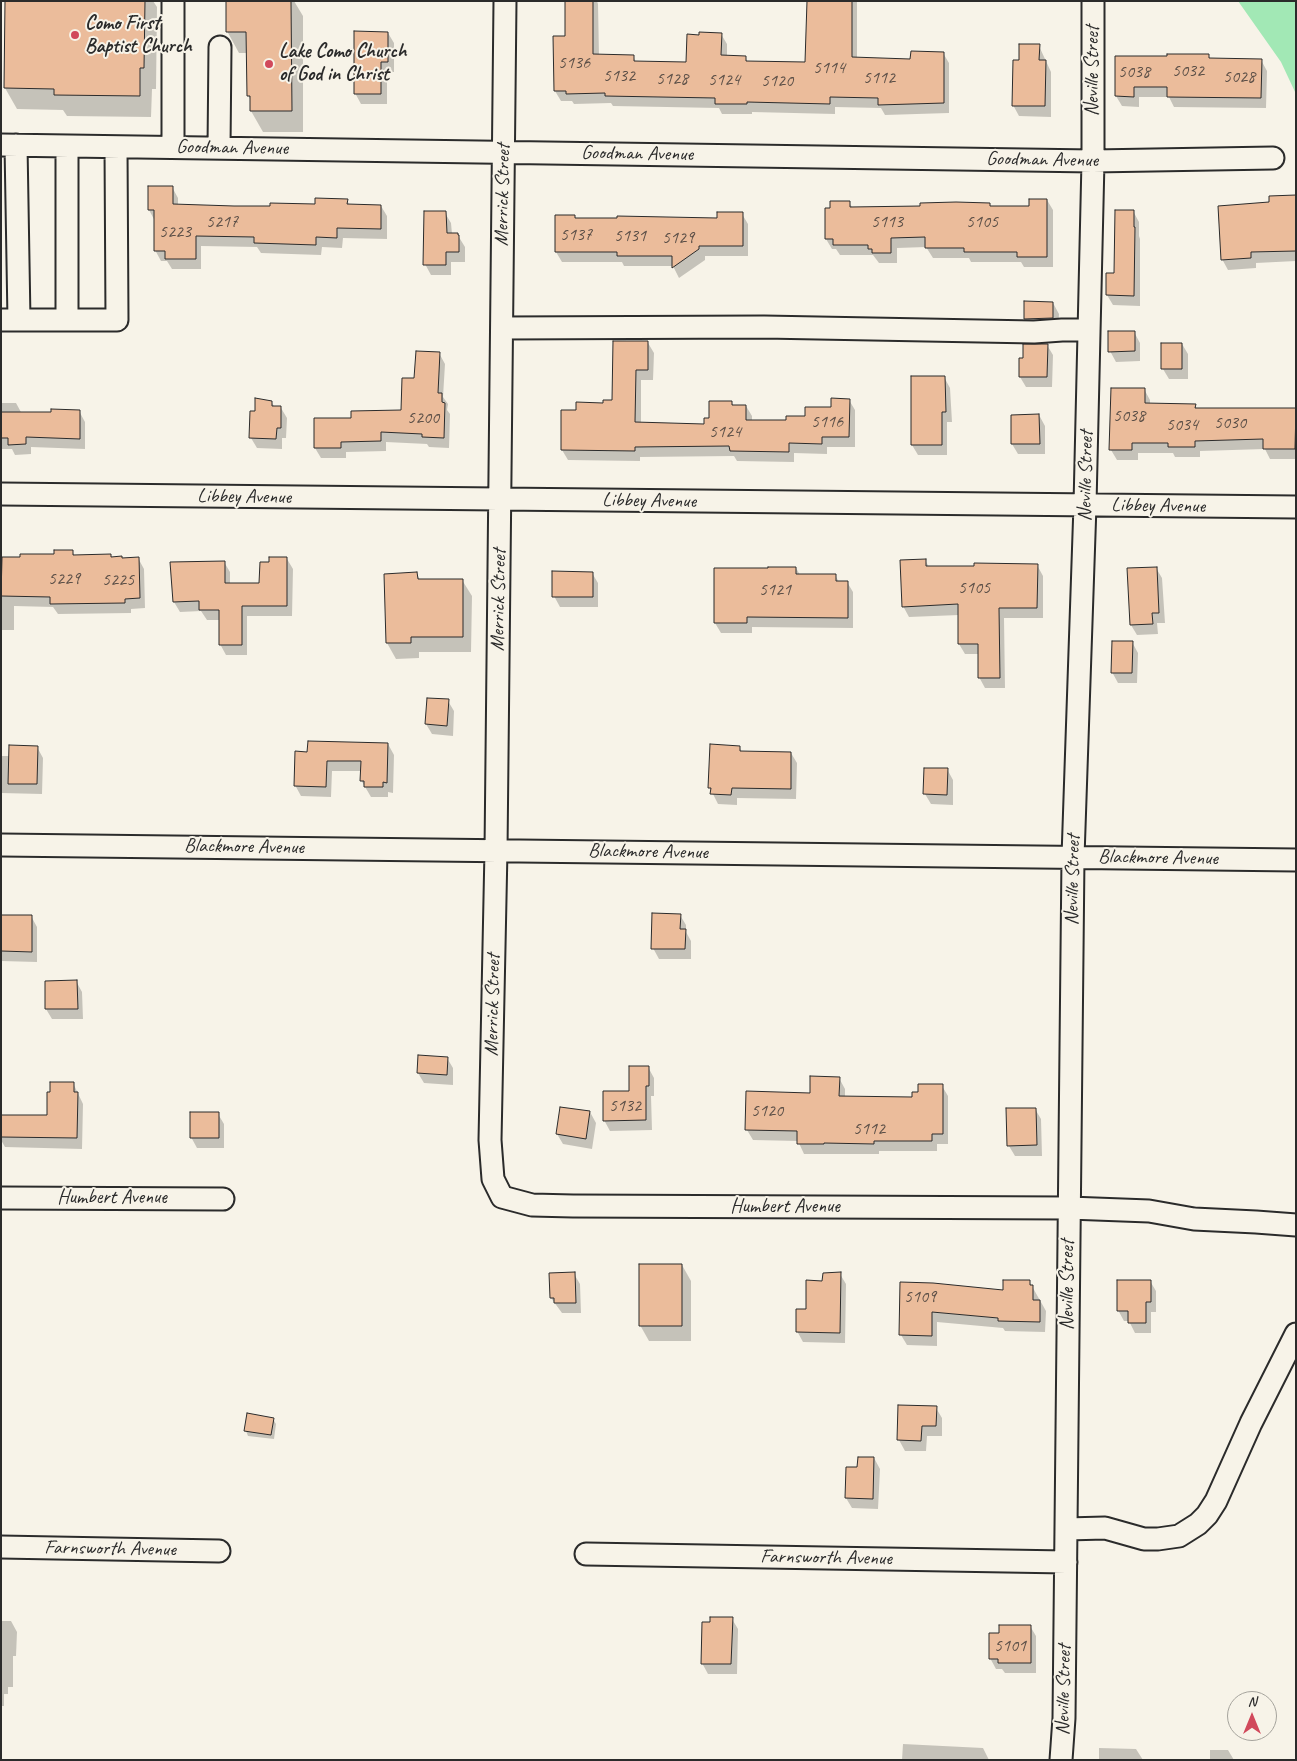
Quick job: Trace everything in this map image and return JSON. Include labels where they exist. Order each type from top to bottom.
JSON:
[{"type":"street","points":[[173,1],[173,147]]},
{"type":"street","name":"Merrick Street","points":[[502,1197],[493,1179],[490,1140],[496,850],[505,1]]},
{"type":"street","name":"Neville Street","points":[[1062,1760],[1064,1741],[1073,857],[1085,505],[1093,161],[1093,1]]},
{"type":"street","points":[[219,148],[220,46]]},
{"type":"street","points":[[9,145],[10,320],[118,320],[116,147]]},
{"type":"street","name":"Goodman Avenue","points":[[9,145],[1093,161],[1273,158]]},
{"type":"street","points":[[67,146],[67,320]]},
{"type":"street","points":[[502,328],[754,327],[1034,332],[1089,330]]},
{"type":"street","name":"Libbey Avenue","points":[[1,494],[1296,507]]},
{"type":"street","name":"Blackmore Avenue","points":[[1,845],[1296,860]]},
{"type":"street","name":"Humbert Avenue","points":[[502,1197],[532,1205],[573,1206],[1069,1208],[1149,1211],[1194,1220],[1296,1225]]},
{"type":"street","name":"Humbert Avenue","points":[[1,1198],[223,1199]]},
{"type":"street","points":[[1066,1529],[1105,1528],[1134,1536],[1158,1539],[1179,1536],[1198,1524],[1207,1515],[1216,1501],[1251,1423],[1296,1334]]},
{"type":"street","name":"Farnsworth Avenue","points":[[1,1547],[219,1551]]},
{"type":"street","name":"Farnsworth Avenue","points":[[586,1554],[1066,1562]]},
{"type":"green space","points":[[1238,1],[1296,1],[1296,94],[1281,62]]},
{"type":"building","name":"Como First Baptist Church","points":[[5,1],[145,1],[144,68],[140,68],[140,96],[54,95],[54,89],[4,88]]},
{"type":"building","name":"Lake Como Church of God in Christ","points":[[226,1],[291,1],[292,111],[250,111],[250,96],[247,96],[246,32],[226,32]]},
{"type":"building","points":[[565,1],[593,1],[593,54],[634,55],[634,61],[686,62],[687,34],[699,35],[699,32],[722,33],[721,55],[746,56],[746,61],[805,62],[807,1],[852,1],[852,57],[910,59],[911,51],[944,52],[944,103],[878,105],[878,98],[830,97],[830,104],[747,102],[747,104],[715,104],[715,98],[605,96],[605,93],[566,94],[566,91],[554,91],[553,36],[565,36]]},
{"type":"building","points":[[354,31],[388,32],[388,62],[381,62],[381,94],[354,94]]},
{"type":"building","points":[[1019,44],[1040,44],[1039,60],[1046,60],[1045,106],[1012,106],[1013,60],[1019,60]]},
{"type":"building","points":[[1167,54],[1209,54],[1209,58],[1262,59],[1261,98],[1167,97],[1167,87],[1134,87],[1134,97],[1115,96],[1115,56],[1167,56]]},
{"type":"building","points":[[148,186],[173,186],[173,204],[270,206],[270,203],[315,204],[315,198],[348,199],[347,204],[381,205],[381,229],[337,228],[337,238],[316,237],[316,245],[254,243],[254,237],[196,236],[196,259],[165,259],[165,251],[154,251],[154,210],[148,210]]},
{"type":"building","points":[[1296,195],[1296,251],[1251,252],[1251,258],[1221,260],[1218,206],[1269,202],[1269,196]]},
{"type":"building","points":[[1029,199],[1047,199],[1047,257],[1017,257],[1017,252],[964,252],[964,248],[925,248],[925,237],[891,238],[891,253],[872,253],[872,249],[868,249],[868,245],[833,245],[833,239],[825,239],[825,208],[830,208],[830,201],[850,201],[850,207],[920,206],[920,203],[956,202],[990,203],[990,206],[1029,206]]},
{"type":"building","points":[[1115,210],[1134,210],[1134,296],[1106,295],[1106,273],[1114,273]]},
{"type":"building","points":[[424,211],[446,211],[447,233],[458,233],[459,235],[459,252],[446,252],[446,265],[423,265]]},
{"type":"building","points":[[717,212],[743,212],[743,246],[699,246],[699,249],[672,268],[672,256],[617,256],[617,252],[555,252],[555,215],[575,215],[575,218],[617,218],[617,216],[717,218]]},
{"type":"building","points":[[1024,301],[1053,302],[1053,318],[1024,319]]},
{"type":"building","points":[[1108,331],[1135,331],[1135,351],[1108,352]]},
{"type":"building","points":[[613,341],[648,341],[648,370],[636,370],[635,422],[704,424],[704,418],[709,418],[709,401],[732,401],[732,405],[746,405],[746,420],[786,420],[786,416],[805,416],[805,407],[831,407],[831,398],[850,399],[849,437],[822,437],[822,444],[789,443],[789,452],[730,451],[729,446],[635,447],[635,451],[561,450],[561,410],[576,410],[576,402],[603,403],[603,400],[612,400]]},
{"type":"building","points":[[1161,343],[1182,343],[1182,369],[1161,369]]},
{"type":"building","points":[[1023,344],[1048,344],[1047,377],[1019,377],[1019,358],[1023,358]]},
{"type":"building","points":[[416,351],[440,352],[438,393],[442,393],[442,402],[445,403],[444,438],[422,437],[422,434],[381,432],[381,441],[341,442],[341,448],[314,448],[314,418],[351,418],[351,411],[401,410],[402,378],[414,378]]},
{"type":"building","points":[[911,376],[945,376],[946,412],[942,412],[942,445],[911,445]]},
{"type":"building","points":[[1111,388],[1145,388],[1145,403],[1196,404],[1195,408],[1296,408],[1295,449],[1263,449],[1263,439],[1195,441],[1195,447],[1168,447],[1168,443],[1132,443],[1132,450],[1109,450]]},
{"type":"building","points":[[255,398],[272,401],[272,406],[281,406],[281,428],[277,428],[276,439],[249,438],[250,411],[255,411]]},
{"type":"building","points":[[51,409],[80,410],[80,439],[26,437],[26,444],[8,445],[8,438],[1,438],[1,412],[51,412]]},
{"type":"building","points":[[1039,414],[1040,444],[1011,444],[1011,415]]},
{"type":"building","points":[[54,550],[73,550],[73,555],[111,554],[111,557],[139,557],[140,598],[125,599],[125,603],[50,604],[50,597],[1,596],[2,557],[20,557],[20,554],[54,554]]},
{"type":"building","points":[[269,557],[287,557],[287,606],[242,606],[242,645],[219,645],[219,610],[199,610],[199,601],[173,602],[170,562],[225,561],[225,583],[259,583],[260,562],[269,562]]},
{"type":"building","points":[[926,559],[926,566],[974,566],[974,563],[1038,564],[1037,608],[999,608],[1000,678],[978,678],[978,644],[958,644],[958,604],[902,607],[900,560]]},
{"type":"building","points":[[796,567],[796,574],[836,574],[836,581],[848,581],[848,618],[747,617],[747,623],[714,623],[714,568]]},
{"type":"building","points":[[1157,567],[1159,613],[1152,613],[1153,624],[1130,625],[1127,568]]},
{"type":"building","points":[[552,571],[593,572],[593,597],[552,597]]},
{"type":"building","points":[[417,572],[418,579],[463,579],[463,637],[411,637],[411,643],[386,643],[384,574]]},
{"type":"building","points":[[1112,641],[1133,641],[1132,673],[1111,673]]},
{"type":"building","points":[[427,698],[449,699],[447,726],[425,724]]},
{"type":"building","points":[[308,741],[388,743],[387,783],[383,782],[383,787],[364,787],[364,781],[360,781],[361,761],[327,761],[326,787],[294,786],[295,751],[307,752]]},
{"type":"building","points":[[710,744],[740,746],[740,751],[791,752],[791,789],[732,788],[731,795],[710,794],[711,788],[708,788]]},
{"type":"building","points":[[9,745],[38,746],[37,784],[8,784]]},
{"type":"building","points":[[924,768],[948,768],[947,795],[923,794]]},
{"type":"building","points":[[652,913],[681,914],[680,929],[686,929],[685,949],[651,949]]},
{"type":"building","points":[[1,915],[32,915],[32,952],[1,951]]},
{"type":"building","points":[[77,980],[78,1009],[45,1009],[45,981]]},
{"type":"building","points":[[418,1055],[448,1057],[447,1075],[417,1073]]},
{"type":"building","points":[[629,1066],[649,1066],[649,1086],[646,1086],[646,1120],[603,1121],[603,1091],[629,1091]]},
{"type":"building","points":[[810,1076],[840,1077],[839,1096],[912,1097],[912,1092],[918,1092],[918,1084],[943,1084],[943,1134],[932,1134],[932,1141],[874,1141],[874,1144],[797,1144],[797,1131],[745,1130],[746,1091],[810,1093]]},
{"type":"building","points":[[50,1082],[74,1082],[74,1092],[78,1092],[77,1138],[1,1137],[1,1115],[47,1115],[47,1092],[50,1092]]},
{"type":"building","points":[[560,1107],[590,1111],[586,1139],[556,1134]]},
{"type":"building","points":[[1006,1108],[1036,1108],[1037,1145],[1007,1146]]},
{"type":"building","points":[[190,1112],[219,1112],[219,1138],[190,1138]]},
{"type":"building","points":[[639,1264],[682,1264],[682,1326],[639,1326]]},
{"type":"building","points":[[575,1272],[576,1303],[554,1303],[554,1298],[550,1298],[549,1273]]},
{"type":"building","points":[[841,1272],[840,1333],[796,1332],[796,1309],[806,1309],[806,1280],[822,1281],[823,1273]]},
{"type":"building","points":[[1003,1280],[1030,1280],[1030,1285],[1033,1285],[1033,1300],[1040,1300],[1040,1322],[998,1321],[998,1318],[932,1312],[932,1336],[899,1335],[900,1282],[933,1283],[1003,1290]]},
{"type":"building","points":[[1117,1280],[1151,1280],[1151,1302],[1146,1302],[1146,1323],[1128,1323],[1128,1311],[1117,1311]]},
{"type":"building","points":[[898,1405],[937,1406],[936,1426],[922,1426],[921,1441],[897,1440]]},
{"type":"building","points":[[247,1413],[274,1418],[271,1435],[244,1431]]},
{"type":"building","points":[[858,1457],[874,1457],[873,1499],[845,1498],[846,1467],[857,1467]]},
{"type":"building","points":[[710,1617],[733,1617],[731,1664],[701,1664],[702,1622],[710,1622]]},
{"type":"building","points":[[999,1625],[1031,1625],[1031,1663],[998,1663],[998,1659],[989,1659],[989,1633],[999,1633]]},
{"type":"place","name":"Como First Baptist Church","points":[[75,35]]},
{"type":"place","name":"Lake Como Church of God in Christ","points":[[269,64]]}]
